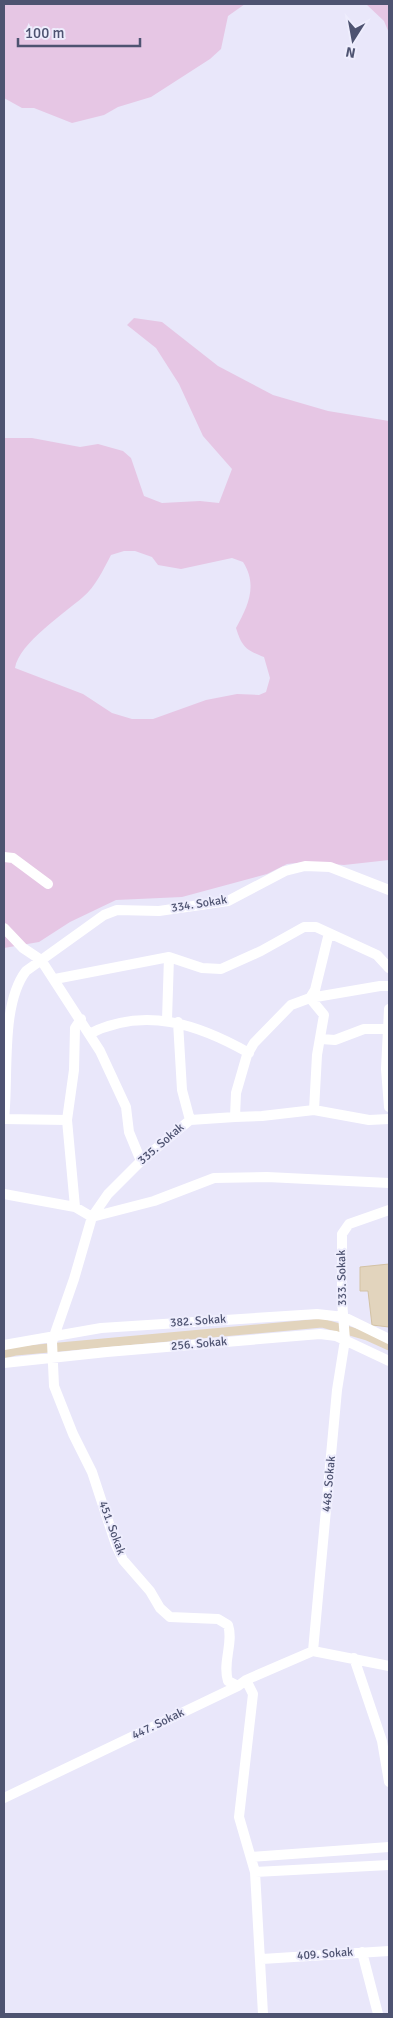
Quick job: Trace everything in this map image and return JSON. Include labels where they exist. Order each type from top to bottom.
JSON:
[{"type":"street","points":[[4,857],[14,858],[48,884]]},
{"type":"street","name":"334. Sokak","points":[[4,1119],[7,1041],[16,982],[26,971],[104,915],[117,910],[159,911],[228,901],[285,871],[305,866],[330,867],[389,890]]},
{"type":"street","points":[[54,979],[169,957],[202,968],[221,968],[260,951],[304,927],[316,927],[377,955],[389,968]]},
{"type":"street","points":[[4,928],[23,948],[41,960],[89,1034],[116,1082],[126,1106],[129,1132],[141,1161]]},
{"type":"street","points":[[310,998],[315,990],[329,933]]},
{"type":"street","points":[[167,1020],[169,957]]},
{"type":"street","points":[[235,1117],[236,1093],[254,1043],[291,1005],[310,998],[389,986]]},
{"type":"street","points":[[310,998],[324,1015],[317,1055],[314,1110]]},
{"type":"street","points":[[389,1009],[386,1069],[389,1107]]},
{"type":"street","points":[[75,1207],[67,1120],[74,1070],[75,1028],[80,1019]]},
{"type":"street","points":[[89,1034],[105,1026],[124,1021],[167,1020],[178,1022],[234,1044],[249,1053]]},
{"type":"street","points":[[178,1022],[182,1090],[190,1120]]},
{"type":"street","points":[[321,1039],[336,1040],[364,1029],[387,1029]]},
{"type":"street","name":"335. Sokak","points":[[53,1347],[92,1217],[108,1194],[141,1161],[190,1120],[262,1116],[314,1110],[369,1120],[389,1119]]},
{"type":"street","points":[[4,1119],[67,1120]]},
{"type":"street","points":[[4,1194],[75,1207],[92,1217],[120,1212],[214,1178],[267,1177],[389,1184]]},
{"type":"street","name":"333. Sokak","points":[[344,1320],[342,1234],[349,1224],[389,1210]]},
{"type":"street","name":"382. Sokak","points":[[4,1345],[53,1347],[101,1328],[318,1314],[344,1320],[389,1339]]},
{"type":"street","name":"448. Sokak","points":[[314,1651],[337,1390],[345,1339],[344,1320]]},
{"type":"street","name":"256. Sokak","points":[[4,1363],[53,1347],[107,1352],[320,1334],[345,1339],[389,1361]]},
{"type":"street","name":"451. Sokak","points":[[53,1347],[54,1386],[73,1434],[92,1472],[123,1560],[150,1591],[160,1608],[170,1617],[218,1620],[228,1625],[230,1633],[225,1671],[228,1681],[242,1683]]},
{"type":"street","points":[[314,1651],[389,1666]]},
{"type":"street","name":"447. Sokak","points":[[4,1798],[242,1683],[314,1651]]},
{"type":"street","points":[[354,1658],[382,1742],[389,1782]]},
{"type":"street","points":[[242,1683],[253,1694],[239,1817],[255,1872],[262,1959],[263,2014]]},
{"type":"street","points":[[251,1857],[389,1847]]},
{"type":"street","points":[[255,1872],[389,1865]]},
{"type":"street","name":"409. Sokak","points":[[262,1959],[389,1951]]},
{"type":"street","points":[[362,1952],[378,2014]]},
{"type":"shaded area","points":[[4,4],[245,4],[228,16],[221,49],[210,59],[151,97],[118,107],[104,115],[72,123],[34,108],[22,108],[4,98]]},
{"type":"shaded area","points":[[366,4],[389,4],[389,33],[384,21]]},
{"type":"shaded area","points":[[134,318],[162,322],[218,366],[273,395],[328,411],[389,421],[389,860],[344,865],[306,862],[287,864],[267,874],[182,897],[116,900],[70,922],[39,942],[4,948],[4,438],[32,438],[80,447],[98,444],[123,451],[131,458],[144,496],[162,503],[200,501],[219,503],[232,469],[203,436],[179,384],[156,348],[127,325]],"holes":[[[124,551],[135,551],[152,557],[158,565],[181,569],[232,558],[243,562],[251,587],[247,604],[236,628],[243,644],[253,652],[264,657],[270,678],[266,692],[259,695],[237,694],[206,700],[153,719],[132,719],[112,713],[83,694],[15,668],[18,658],[34,639],[92,588],[111,555]]]},
{"type":"shaded area","points":[[389,1264],[389,1327],[372,1325],[368,1291],[360,1291],[360,1267]]},
{"type":"waterway","points":[[4,1354],[16,1351],[322,1323],[367,1336],[389,1346]]}]
